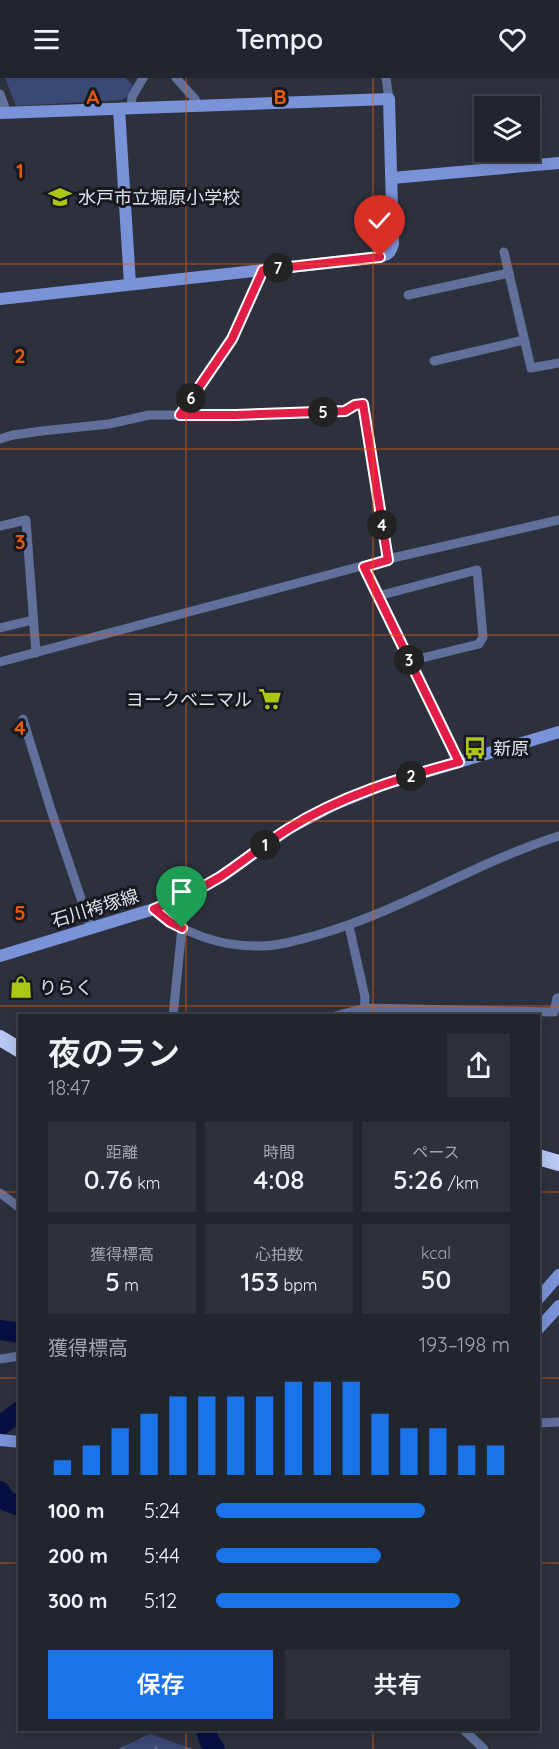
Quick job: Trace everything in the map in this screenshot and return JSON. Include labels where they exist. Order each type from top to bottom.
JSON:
[{"type":"highway","points":[[0,1038],[18,1049]]},
{"type":"highway","points":[[540,1158],[559,1163]]},
{"type":"street","points":[[130,284],[125,109],[143,78]]},
{"type":"street","points":[[176,78],[195,99],[197,106]]},
{"type":"street","points":[[0,298],[387,255],[393,244],[389,99],[386,78]]},
{"type":"street","points":[[0,94],[4,113],[389,99]]},
{"type":"street","points":[[392,177],[559,163]]},
{"type":"street","points":[[504,252],[531,368],[559,363]]},
{"type":"street","points":[[180,415],[232,339],[263,270]]},
{"type":"street","points":[[408,295],[509,273]]},
{"type":"street","points":[[434,361],[524,340]]},
{"type":"street","points":[[0,439],[32,432],[109,424],[149,415],[345,411],[355,405],[363,404],[388,560]]},
{"type":"street","points":[[0,526],[26,520],[36,653]]},
{"type":"street","points":[[0,662],[388,560],[559,520]]},
{"type":"street","points":[[364,567],[459,762]]},
{"type":"street","points":[[378,596],[477,570],[483,637],[479,644],[410,661]]},
{"type":"street","points":[[0,628],[33,621]]},
{"type":"street","points":[[23,718],[91,928]]},
{"type":"street","name":"石川袴塚線","points":[[0,956],[154,909],[197,890],[222,876],[288,829],[333,805],[385,784],[559,732]]},
{"type":"street","points":[[154,909],[170,922],[204,938],[258,946],[276,945],[349,926],[523,848],[559,836]]},
{"type":"street","points":[[349,926],[365,997],[365,1012]]},
{"type":"street","points":[[173,1014],[182,928]]},
{"type":"street","points":[[350,1014],[365,1012],[554,1012],[556,999],[559,999]]},
{"type":"street","points":[[0,1193],[18,1206]]},
{"type":"street","points":[[540,1297],[559,1275]]},
{"type":"street","points":[[540,1327],[559,1306]]},
{"type":"street","points":[[0,1359],[18,1356]]},
{"type":"street","points":[[540,1423],[559,1422]]},
{"type":"street","points":[[0,1440],[18,1442]]},
{"type":"street","points":[[465,1731],[484,1749]]},
{"type":"green space","points":[[5,78],[125,78],[134,86],[127,97],[121,100],[16,106]]},
{"type":"green space","points":[[150,1734],[193,1749],[118,1749]]},
{"type":"waterway","points":[[0,1330],[18,1333]]},
{"type":"waterway","points":[[0,1426],[18,1412]]},
{"type":"waterway","points":[[0,1491],[6,1501],[18,1505]]},
{"type":"waterway","points":[[206,1731],[210,1743],[215,1749]]},
{"type":"place","name":"水戸市立堀原小学校","points":[[60,197]]},
{"type":"place","name":"ヨークベニマル","points":[[270,699]]},
{"type":"place","name":"新原","points":[[475,748]]},
{"type":"place","name":"りらく","points":[[21,987]]},
{"type":"route","points":[[182,928],[154,909],[222,876],[288,829],[333,805],[385,784],[459,762],[364,567],[388,560],[363,404],[355,405],[345,411],[180,415],[232,339],[263,270],[380,257]]}]
